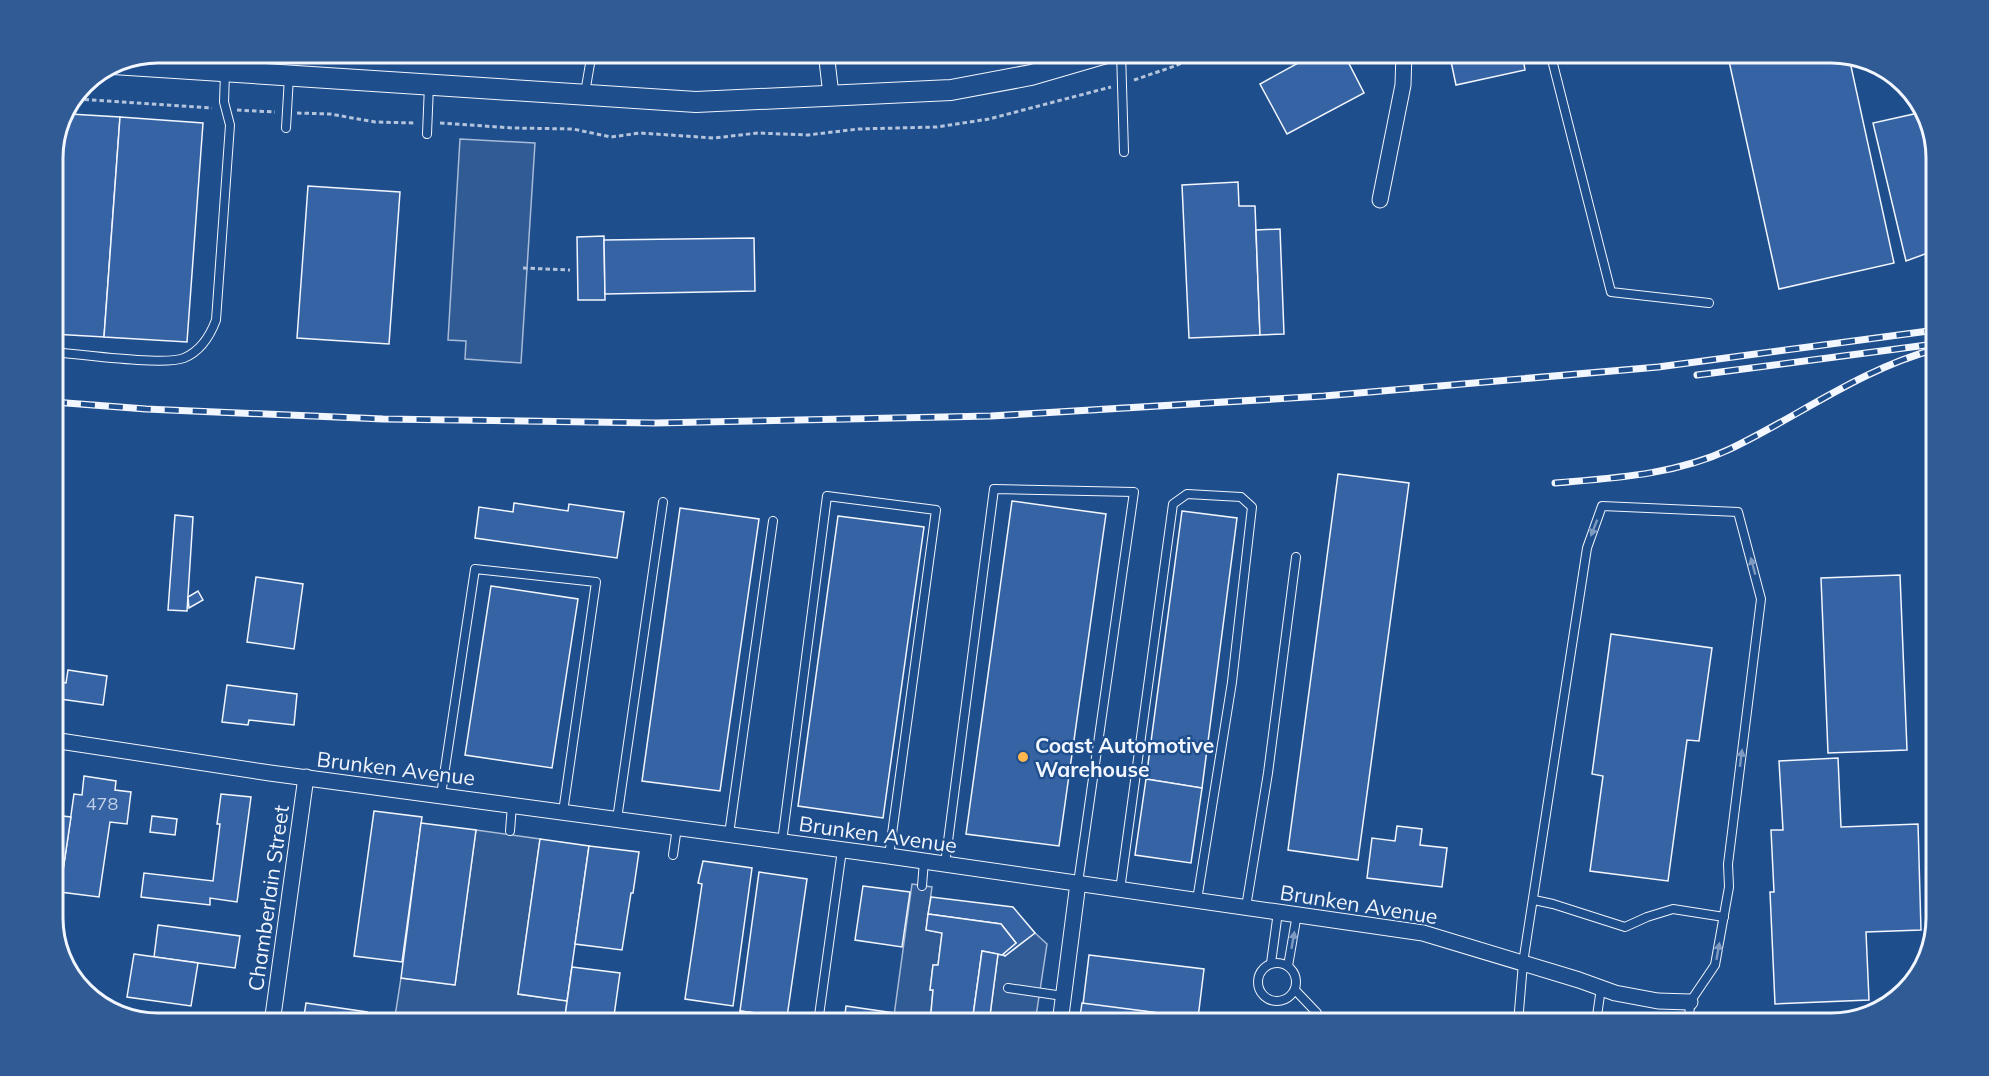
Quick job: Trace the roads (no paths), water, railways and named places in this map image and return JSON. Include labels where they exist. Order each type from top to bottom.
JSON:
[{"type":"street","points":[[827,63],[831,95]]},
{"type":"street","points":[[137,66],[696,102],[951,90],[1031,75],[1072,63]]},
{"type":"street","points":[[1380,200],[1403,85],[1404,63]]},
{"type":"street","name":"Brunken Avenue","points":[[63,741],[1423,933],[1615,993],[1658,1001],[1690,1002]]},
{"type":"street","name":"Chamberlain Street","points":[[273,1013],[306,777]]},
{"type":"street","points":[[1061,1013],[1078,884]]},
{"type":"lane","points":[[585,94],[590,63]]},
{"type":"lane","points":[[1121,63],[1124,152]]},
{"type":"lane","points":[[1553,63],[1611,292],[1709,303]]},
{"type":"lane","points":[[63,353],[161,361],[182,359],[197,351],[210,335],[216,320],[230,125],[225,102],[225,71]]},
{"type":"lane","points":[[286,128],[289,75]]},
{"type":"lane","points":[[427,134],[429,84]]},
{"type":"lane","points":[[945,864],[994,489],[1134,492],[1078,884]]},
{"type":"lane","points":[[1120,890],[1173,504],[1187,494],[1241,497],[1252,507],[1251,519],[1232,682],[1197,900]]},
{"type":"lane","points":[[782,842],[827,496],[936,510],[889,856]]},
{"type":"lane","points":[[617,819],[663,502]]},
{"type":"lane","points":[[1519,1013],[1523,963],[1587,548],[1602,506],[1738,512],[1761,599],[1728,864],[1730,886],[1715,965],[1690,1002],[1689,1013]]},
{"type":"lane","points":[[729,834],[773,521]]},
{"type":"lane","points":[[1246,907],[1268,773],[1296,557]]},
{"type":"lane","points":[[441,795],[475,569],[596,582],[563,812]]},
{"type":"lane","points":[[510,831],[512,805]]},
{"type":"lane","points":[[673,855],[677,827]]},
{"type":"lane","points":[[819,1013],[842,850]]},
{"type":"lane","points":[[922,886],[924,861]]},
{"type":"lane","points":[[1534,900],[1625,927],[1673,909],[1724,917]]},
{"type":"lane","points":[[1271,963],[1278,912]]},
{"type":"lane","points":[[1288,966],[1297,914]]},
{"type":"lane","points":[[1277,962],[1288,966],[1295,974],[1295,990],[1286,999],[1280,1001],[1273,1001],[1262,995],[1259,990],[1258,977],[1265,966],[1277,962]]},
{"type":"lane","points":[[1008,988],[1063,996]]},
{"type":"lane","points":[[1597,1013],[1601,988]]},
{"type":"lane","points":[[1295,990],[1317,1013]]},
{"type":"railway","points":[[63,403],[146,409],[383,419],[655,423],[991,416],[1324,396],[1658,367],[1926,331]]},
{"type":"railway","points":[[1697,375],[1926,345]]},
{"type":"railway","points":[[1555,483],[1644,474],[1709,458],[1756,436],[1882,368],[1926,352]]},
{"type":"place","name":"Coast Automotive Warehouse","points":[[1023,757]]}]
